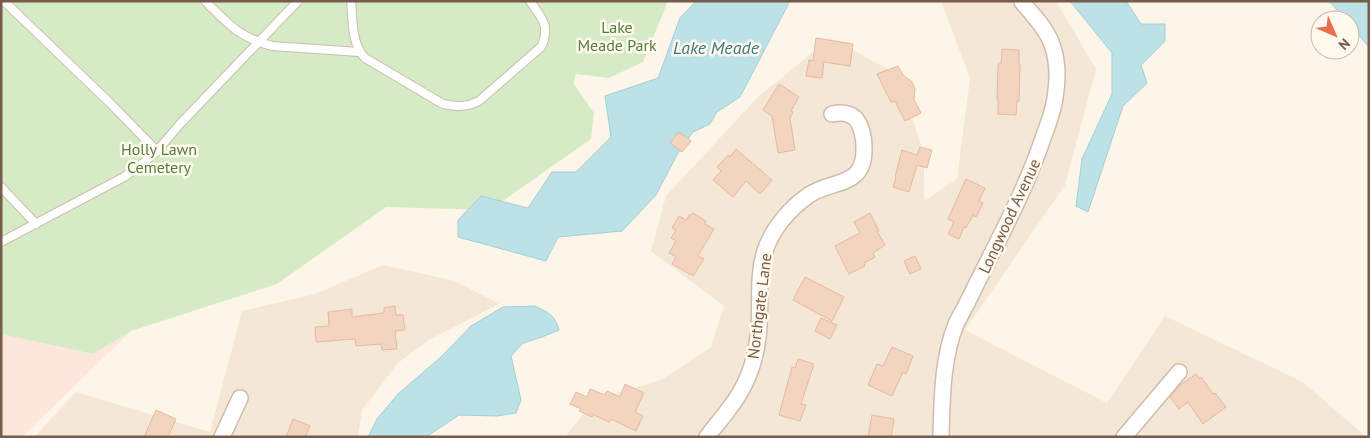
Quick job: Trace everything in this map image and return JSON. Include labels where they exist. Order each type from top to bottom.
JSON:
[{"type":"street","name":"Longwood Avenue","points":[[941,437],[946,367],[956,325],[1025,186],[1038,154],[1055,98],[1057,78],[1056,57],[1051,41],[1022,2]]},
{"type":"street","name":"Northgate Lane","points":[[707,437],[740,394],[755,358],[758,336],[760,272],[770,238],[782,220],[798,204],[811,194],[849,180],[863,162],[864,142],[860,125],[849,114],[840,112],[832,114]]},
{"type":"street","points":[[1124,437],[1179,372]]},
{"type":"street","points":[[222,437],[240,398]]},
{"type":"lane","points":[[4,1],[157,151]]},
{"type":"lane","points":[[205,1],[243,36],[258,42],[272,46],[360,52]]},
{"type":"lane","points":[[1,242],[124,177],[143,163],[157,151],[180,124],[298,1]]},
{"type":"lane","points":[[351,1],[356,44],[365,58],[443,104],[457,107],[471,105],[480,101],[541,47],[546,31],[544,22],[530,1]]},
{"type":"lane","points":[[1,187],[36,224]]},
{"type":"shaded area","points":[[941,1],[1056,1],[1096,69],[1065,185],[965,330],[1107,403],[1165,316],[1303,382],[1366,437],[565,437],[594,400],[661,380],[711,347],[724,306],[651,251],[666,196],[757,98],[830,38],[899,75],[924,155],[924,201],[957,179],[970,78]]},
{"type":"shaded area","points":[[383,265],[455,281],[499,304],[427,341],[398,363],[362,410],[358,437],[34,437],[76,392],[210,432],[242,311],[315,294]]},
{"type":"shaded area","points":[[131,331],[22,437],[1,437],[1,334],[93,354]]},
{"type":"green space","name":"Holly Lawn Cemetery","points":[[1,1],[668,1],[643,62],[609,78],[576,74],[573,83],[594,113],[591,139],[490,210],[386,207],[277,284],[131,331],[93,354],[1,334]]},
{"type":"water","name":"Lake Meade","points":[[696,1],[790,1],[740,97],[717,112],[710,124],[693,132],[678,153],[656,195],[622,231],[558,237],[546,261],[458,237],[458,220],[481,196],[528,208],[552,172],[576,172],[611,137],[605,96],[658,78],[680,18]]},
{"type":"water","points":[[1070,1],[1126,1],[1141,24],[1165,24],[1165,41],[1141,65],[1147,83],[1123,106],[1088,212],[1076,206],[1082,159],[1112,94],[1112,53]]},
{"type":"water","points":[[1329,1],[1369,1],[1369,47],[1360,37],[1360,10],[1337,10]]},
{"type":"water","points":[[535,306],[551,315],[556,321],[559,330],[523,343],[511,356],[521,400],[516,413],[497,416],[459,415],[426,437],[368,437],[377,419],[398,394],[442,356],[471,326],[503,307]]},
{"type":"building","points":[[816,38],[853,44],[850,66],[824,62],[822,78],[806,76],[809,60],[813,61]]},
{"type":"building","points":[[1002,49],[1019,50],[1019,101],[1017,101],[1016,115],[998,114],[998,64],[1001,64]]},
{"type":"building","points":[[898,66],[903,75],[912,82],[915,88],[914,99],[921,113],[905,121],[895,101],[891,102],[877,74]]},
{"type":"building","points":[[779,84],[799,97],[791,111],[793,112],[790,118],[795,150],[778,153],[772,116],[763,110]]},
{"type":"building","points":[[679,132],[691,141],[682,152],[670,143]]},
{"type":"building","points":[[920,147],[932,150],[927,168],[917,165],[909,192],[893,187],[902,150],[917,155]]},
{"type":"building","points":[[736,149],[772,180],[760,194],[746,181],[733,197],[713,180],[721,171],[717,167],[728,155],[730,157]]},
{"type":"building","points":[[966,179],[985,188],[979,201],[983,203],[976,217],[973,215],[966,228],[964,227],[959,239],[948,234],[954,222],[948,219]]},
{"type":"building","points":[[693,213],[706,221],[705,224],[714,229],[698,256],[704,259],[693,276],[672,264],[676,257],[669,253],[676,241],[671,238],[676,230],[672,228],[679,216],[686,220]]},
{"type":"building","points":[[870,213],[885,245],[873,253],[875,257],[864,263],[865,266],[849,274],[835,246],[860,233],[854,222]]},
{"type":"building","points":[[915,256],[921,269],[910,274],[904,261]]},
{"type":"building","points":[[805,277],[844,297],[832,321],[793,300]]},
{"type":"building","points":[[395,306],[396,315],[403,315],[405,330],[395,331],[397,349],[382,350],[381,344],[356,346],[355,339],[316,342],[315,327],[329,326],[328,312],[352,309],[352,317],[384,313],[384,308]]},
{"type":"building","points":[[821,318],[837,325],[830,339],[815,331]]},
{"type":"building","points":[[892,347],[913,356],[906,374],[903,372],[892,396],[868,385],[877,364],[883,366]]},
{"type":"building","points":[[798,359],[814,364],[801,404],[806,405],[800,421],[779,415],[792,367],[795,368]]},
{"type":"building","points":[[1196,374],[1199,378],[1201,377],[1213,394],[1215,393],[1226,407],[1203,424],[1188,402],[1179,409],[1170,397],[1180,385]]},
{"type":"building","points":[[625,384],[644,393],[635,412],[643,416],[636,431],[611,419],[609,422],[592,414],[592,417],[570,404],[576,392],[587,397],[590,389],[605,395],[607,391],[620,397]]},
{"type":"building","points":[[156,410],[176,419],[168,437],[144,437]]},
{"type":"building","points":[[872,415],[894,419],[891,437],[868,437]]},
{"type":"building","points":[[293,419],[310,426],[305,437],[286,437]]},
{"type":"park label","name":"Lake Meade Park","points":[[617,36]]}]
